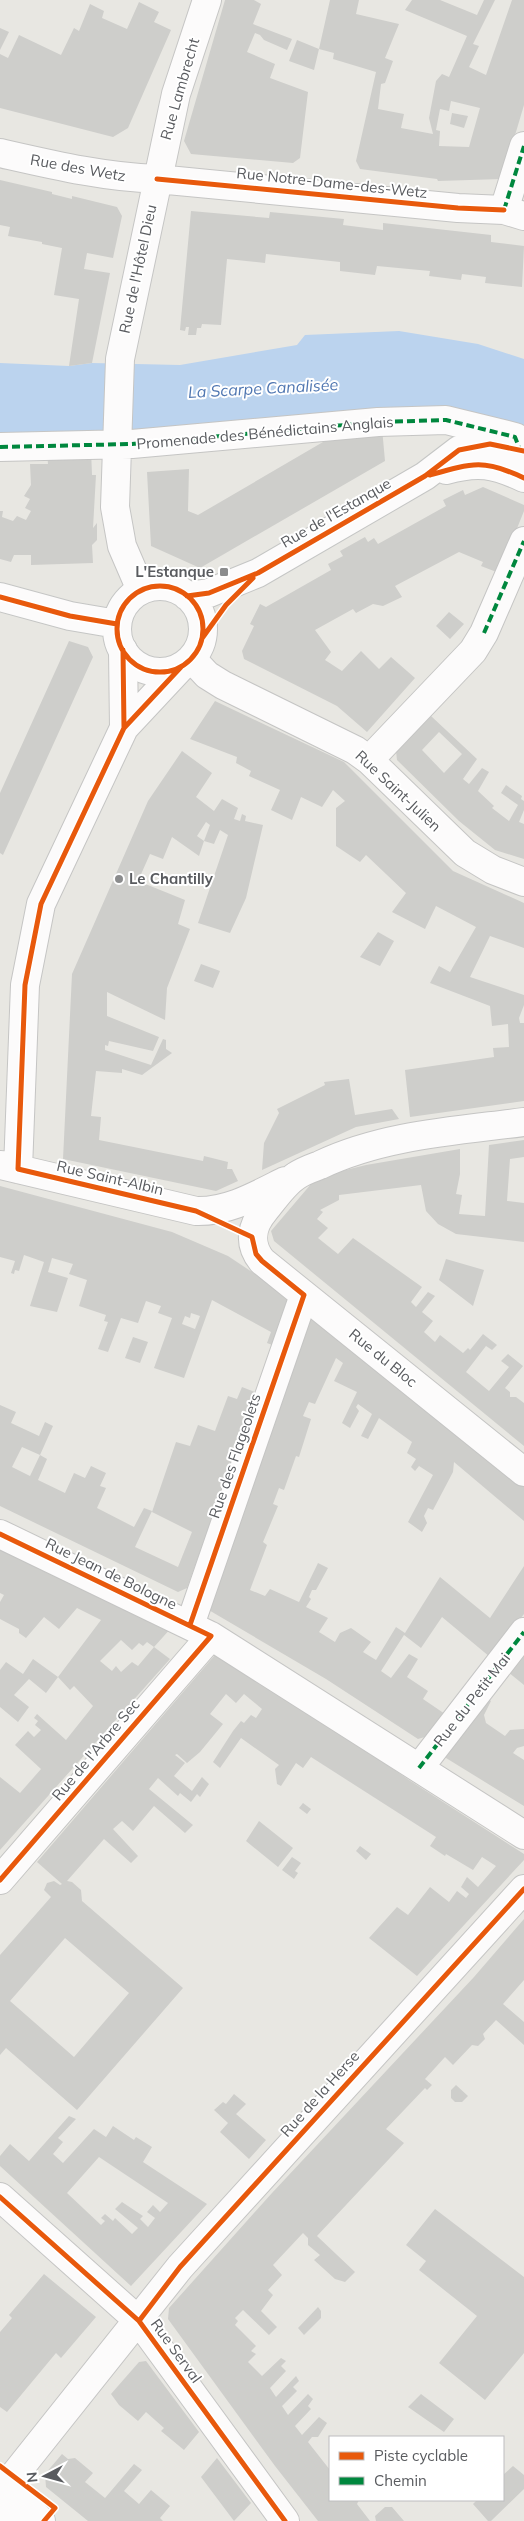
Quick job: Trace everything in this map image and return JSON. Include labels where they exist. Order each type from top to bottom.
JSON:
[{"type":"street","name":"Rue Lambrecht","points":[[157,179],[182,71],[207,0]]},
{"type":"street","points":[[514,213],[524,146]]},
{"type":"street","name":"Rue des Wetz","points":[[0,153],[98,174],[157,179]]},
{"type":"street","name":"Rue Notre-Dame-des-Wetz","points":[[157,179],[514,213]]},
{"type":"street","name":"Rue de l'Hôtel Dieu","points":[[116,444],[120,359],[157,179]]},
{"type":"street","name":"Promenade des Bénédictains Anglais","points":[[0,447],[116,444],[378,422],[446,420],[515,438],[522,450]]},
{"type":"street","points":[[116,444],[115,495],[118,527],[122,546],[141,590]]},
{"type":"street","points":[[426,476],[459,450],[477,445],[490,444],[522,450]]},
{"type":"street","points":[[426,476],[457,467],[482,464],[504,468],[524,478]]},
{"type":"street","name":"Rue de l'Estanque","points":[[187,596],[208,593],[258,573],[426,476]]},
{"type":"street","points":[[369,760],[464,662],[484,634],[524,541]]},
{"type":"street","name":"Rue de l'Estanque","points":[[124,728],[192,655],[226,605],[258,573]]},
{"type":"street","points":[[0,597],[70,616],[120,637],[136,665],[148,671],[168,672],[192,655],[202,618],[196,606],[187,596],[165,586],[141,590],[127,602],[120,637],[124,728],[47,888],[37,917],[25,985],[9,1167]]},
{"type":"street","name":"Rue Saint-Julien","points":[[192,655],[208,675],[223,685],[342,742],[369,760],[465,853],[493,870],[524,882]]},
{"type":"street","name":"Rue Saint-Albin","points":[[9,1167],[196,1211],[208,1211],[232,1206],[343,1154],[363,1147],[416,1137],[524,1122]]},
{"type":"street","name":"Rue du Bloc","points":[[295,1176],[261,1215],[253,1229],[252,1237],[256,1254],[304,1295],[524,1472]]},
{"type":"street","name":"Rue des Flageolets","points":[[200,1630],[304,1295]]},
{"type":"street","name":"Rue Jean de Bologne","points":[[0,1534],[200,1630],[524,1835]]},
{"type":"street","name":"Rue de l'Arbre Sec","points":[[0,1880],[200,1630]]},
{"type":"street","name":"Rue du Petit Mai","points":[[419,1768],[524,1632]]},
{"type":"street","name":"Rue de la Herse","points":[[2,2486],[139,2321],[180,2267],[524,1889]]},
{"type":"street","name":"Rue Serval","points":[[0,2197],[139,2321],[285,2521]]},
{"type":"street","points":[[2,2486],[39,2521]]},
{"type":"street","points":[[0,2512],[39,2521]]},
{"type":"water","name":"La Scarpe Canalisée","points":[[399,331],[478,344],[524,359],[524,432],[0,441],[0,363],[69,366],[92,363],[180,365],[297,345],[305,335]]},
{"type":"building","points":[[225,0],[254,0],[261,4],[253,24],[292,39],[287,50],[264,40],[255,33],[247,52],[275,64],[270,78],[308,92],[300,158],[293,163],[191,154],[184,141]]},
{"type":"building","points":[[330,0],[359,0],[356,14],[399,24],[385,58],[393,61],[385,83],[381,84],[378,109],[404,114],[401,128],[433,134],[429,118],[436,81],[442,74],[449,77],[467,36],[405,10],[412,0],[440,0],[477,15],[484,0],[495,0],[473,44],[479,46],[469,67],[486,75],[512,0],[524,0],[524,105],[502,179],[438,181],[437,179],[360,169],[356,161],[376,72],[333,59],[334,53],[319,49]],"holes":[[[451,101],[480,108],[469,147],[439,146],[440,131],[436,130],[440,109],[449,111]]]},
{"type":"building","points":[[139,2],[159,12],[154,22],[171,30],[128,128],[113,137],[0,108],[0,54],[8,58],[19,35],[61,55],[74,28],[79,31],[90,4],[104,11],[102,18],[127,29]]},
{"type":"building","points":[[0,28],[9,32],[0,50]]},
{"type":"building","points":[[297,40],[319,49],[314,70],[289,61]]},
{"type":"building","points":[[452,113],[468,116],[464,128],[450,124]]},
{"type":"building","points":[[0,180],[52,192],[52,194],[72,199],[72,196],[117,207],[122,216],[113,258],[87,253],[84,269],[110,273],[92,363],[69,366],[79,299],[54,295],[62,248],[42,244],[42,242],[8,236],[10,227],[0,225]]},
{"type":"building","points":[[191,211],[269,218],[270,212],[344,219],[343,225],[383,230],[383,223],[491,235],[491,242],[524,246],[522,287],[485,283],[486,277],[462,274],[461,280],[429,276],[430,271],[377,266],[375,275],[340,271],[340,262],[266,254],[265,263],[227,259],[221,325],[202,324],[201,328],[197,328],[196,335],[188,335],[189,327],[186,327],[185,331],[180,330]]},
{"type":"building","points":[[347,428],[382,428],[385,461],[200,568],[151,546],[147,472],[189,469],[188,511],[198,515]]},
{"type":"building","points":[[91,450],[92,475],[96,475],[93,528],[97,523],[97,540],[92,545],[93,563],[31,565],[31,555],[14,555],[11,562],[0,559],[0,511],[3,511],[2,517],[13,521],[17,516],[26,520],[31,511],[25,508],[30,499],[24,496],[31,485],[30,464],[48,464],[47,452]]},
{"type":"building","points":[[483,487],[524,505],[524,511],[499,573],[481,566],[483,562],[459,552],[395,586],[402,597],[383,606],[373,604],[356,613],[353,609],[315,630],[331,652],[325,660],[342,671],[361,651],[379,669],[391,657],[415,678],[367,732],[337,706],[244,659],[242,651],[254,626],[250,624],[260,604],[266,607],[331,570],[328,564],[343,556],[340,551],[365,537],[368,542],[374,538],[378,544],[446,506],[443,500],[463,490],[465,495]]},
{"type":"building","points":[[449,612],[464,624],[450,639],[436,626]]},
{"type":"building","points":[[69,641],[88,647],[93,657],[3,855],[0,853],[0,793]]},
{"type":"building","points":[[215,701],[344,762],[453,871],[524,903],[524,948],[490,936],[470,977],[524,995],[524,1005],[519,1018],[520,1023],[524,1023],[524,1101],[410,1117],[405,1070],[494,1057],[493,1048],[509,1047],[508,1024],[492,1026],[490,1006],[430,983],[439,966],[450,972],[476,927],[436,906],[425,929],[392,912],[406,893],[366,855],[360,862],[336,846],[336,808],[345,801],[333,790],[322,807],[301,797],[292,820],[271,810],[280,790],[249,776],[251,771],[236,763],[237,757],[190,739]]},
{"type":"building","points":[[431,716],[477,759],[463,779],[469,784],[482,768],[489,772],[478,791],[494,806],[492,808],[509,821],[518,805],[501,793],[506,785],[522,796],[524,810],[519,822],[524,824],[524,859],[495,850],[459,821],[397,760],[396,751]],"holes":[[[439,732],[462,754],[444,773],[422,750]]]},
{"type":"building","points":[[182,751],[212,773],[196,797],[214,811],[222,799],[238,808],[234,819],[240,821],[242,814],[246,816],[245,821],[263,825],[246,898],[230,933],[198,923],[228,835],[220,830],[214,844],[204,841],[199,856],[172,837],[163,859],[150,854],[138,881],[185,900],[178,924],[190,929],[167,988],[165,1020],[107,992],[107,1016],[159,1037],[153,1051],[109,1041],[108,1046],[105,1045],[105,1050],[151,1065],[163,1039],[166,1040],[166,1049],[172,1053],[142,1075],[122,1069],[122,1073],[96,1071],[91,1116],[101,1117],[99,1140],[203,1161],[204,1156],[228,1162],[227,1169],[232,1169],[238,1181],[216,1191],[63,1159],[72,974],[148,801]],"holes":[[[206,822],[210,825],[204,841],[197,836]]]},
{"type":"building","points":[[378,932],[394,941],[380,966],[360,957]]},
{"type":"building","points":[[201,964],[220,971],[213,988],[194,981]]},
{"type":"building","points":[[349,1079],[355,1115],[392,1109],[399,1119],[356,1127],[262,1170],[264,1143],[279,1113],[277,1109],[325,1085],[324,1082]]},
{"type":"building","points":[[524,1140],[524,1157],[510,1159],[507,1201],[524,1203],[524,1242],[456,1234],[438,1224],[426,1211],[421,1185],[339,1195],[339,1200],[320,1210],[323,1212],[317,1219],[328,1228],[318,1238],[338,1254],[353,1238],[422,1287],[411,1302],[416,1307],[428,1292],[435,1296],[422,1312],[433,1321],[424,1332],[435,1342],[440,1335],[463,1353],[468,1348],[470,1350],[483,1334],[497,1345],[492,1350],[486,1346],[466,1372],[489,1391],[509,1367],[501,1361],[508,1354],[523,1366],[505,1388],[510,1392],[510,1397],[516,1397],[524,1403],[524,1446],[274,1241],[271,1231],[317,1177],[366,1165],[460,1149],[460,1174],[456,1194],[462,1195],[459,1214],[485,1216],[489,1145]]},
{"type":"building","points":[[0,1186],[172,1232],[228,1256],[288,1296],[290,1304],[275,1346],[267,1343],[271,1332],[212,1300],[184,1378],[154,1368],[172,1318],[158,1313],[161,1306],[146,1301],[138,1323],[121,1318],[108,1352],[98,1349],[108,1322],[104,1321],[106,1315],[79,1306],[87,1280],[69,1274],[73,1264],[52,1258],[48,1272],[68,1278],[57,1312],[30,1306],[44,1262],[24,1255],[19,1271],[15,1270],[14,1274],[11,1273],[15,1261],[0,1257]],"holes":[[[191,1313],[200,1316],[195,1329],[182,1324],[185,1316],[190,1318]]]},
{"type":"building","points":[[446,1259],[484,1270],[473,1306],[439,1280]]},
{"type":"building","points":[[317,1315],[524,1484],[524,1521],[454,1462],[453,1472],[433,1510],[428,1508],[424,1516],[427,1523],[422,1532],[408,1522],[433,1475],[419,1466],[415,1471],[411,1467],[416,1459],[407,1453],[412,1442],[379,1418],[368,1439],[361,1436],[372,1414],[358,1404],[356,1407],[359,1411],[350,1428],[342,1423],[357,1392],[334,1381],[343,1363],[336,1358],[315,1404],[309,1402],[303,1416],[311,1419],[299,1457],[296,1456],[284,1490],[279,1488],[273,1504],[278,1506],[263,1542],[267,1545],[250,1590],[265,1596],[270,1589],[299,1602],[318,1563],[328,1568],[316,1590],[312,1590],[309,1597],[311,1599],[306,1607],[328,1618],[319,1632],[335,1642],[340,1633],[351,1628],[371,1642],[363,1652],[376,1660],[396,1627],[405,1633],[440,1577],[490,1618],[524,1566],[524,1614],[490,1657],[442,1617],[421,1648],[404,1635],[381,1671],[391,1678],[409,1654],[418,1659],[407,1677],[428,1691],[423,1699],[445,1714],[428,1736],[418,1739],[326,1679],[207,1609],[310,1318]]},
{"type":"building","points":[[133,1337],[148,1342],[140,1363],[125,1358]]},
{"type":"building","points":[[242,1387],[257,1393],[187,1588],[178,1592],[0,1506],[0,1405],[16,1412],[11,1423],[39,1436],[45,1422],[53,1426],[40,1455],[47,1459],[38,1480],[65,1493],[74,1473],[85,1478],[91,1466],[106,1473],[100,1486],[106,1488],[97,1508],[134,1527],[144,1508],[152,1511],[135,1547],[178,1567],[192,1532],[152,1512],[176,1442],[190,1446],[198,1425],[215,1431],[228,1396],[237,1399]],"holes":[[[22,1447],[40,1455],[30,1476],[12,1467]]]},
{"type":"building","points":[[0,1545],[172,1627],[154,1647],[170,1659],[0,1850],[0,1777],[20,1793],[41,1769],[15,1745],[28,1731],[34,1737],[41,1730],[35,1725],[38,1721],[34,1718],[37,1714],[66,1740],[93,1706],[74,1686],[70,1690],[58,1677],[101,1620],[77,1608],[59,1629],[44,1617],[26,1638],[19,1633],[19,1629],[0,1619],[0,1602],[4,1595],[0,1593]],"holes":[[[121,1640],[132,1650],[139,1643],[143,1646],[147,1642],[154,1647],[138,1666],[132,1662],[121,1672],[116,1666],[112,1671],[100,1661]]]},
{"type":"building","points":[[524,1652],[524,1685],[508,1672]]},
{"type":"building","points":[[225,1654],[409,1780],[524,1854],[524,1860],[417,1976],[369,1938],[397,1907],[408,1915],[430,1887],[449,1902],[457,1891],[466,1898],[469,1894],[461,1887],[467,1877],[478,1887],[496,1866],[482,1857],[473,1870],[446,1854],[445,1856],[430,1846],[436,1837],[311,1757],[303,1768],[296,1763],[281,1786],[277,1784],[275,1769],[279,1765],[241,1738],[220,1768],[213,1762],[233,1731],[241,1721],[244,1723],[251,1715],[256,1718],[262,1709],[244,1694],[236,1703],[226,1694],[210,1714],[223,1724],[200,1752],[187,1763],[177,1754],[175,1755],[185,1763],[174,1776],[192,1791],[202,1777],[209,1784],[200,1797],[197,1794],[191,1802],[180,1793],[178,1796],[158,1778],[149,1789],[193,1825],[185,1833],[154,1806],[133,1831],[122,1821],[113,1829],[138,1856],[131,1863],[104,1839],[67,1881],[72,1882],[81,1890],[82,1901],[183,1988],[77,2110],[6,2048],[0,2055],[0,1955],[51,1897],[44,1890],[47,1883],[54,1881],[60,1885],[62,1884],[37,1862],[214,1656]],"holes":[[[65,1938],[129,1993],[74,2057],[10,2001]]]},
{"type":"building","points":[[33,1659],[58,1677],[46,1693],[29,1679],[14,1695],[29,1707],[18,1722],[0,1707],[0,1670],[6,1662],[23,1674]]},
{"type":"building","points":[[487,1698],[491,1701],[484,1715],[486,1723],[505,1736],[510,1730],[524,1729],[524,1746],[517,1748],[513,1753],[524,1760],[524,1806],[446,1758],[444,1750]]},
{"type":"building","points":[[303,1803],[311,1809],[307,1814],[299,1808]]},
{"type":"building","points":[[259,1821],[293,1848],[278,1867],[246,1841]]},
{"type":"building","points":[[360,1846],[371,1854],[366,1860],[356,1851]]},
{"type":"building","points":[[292,1857],[301,1863],[295,1871],[298,1873],[294,1879],[282,1870]]},
{"type":"building","points":[[524,1919],[524,1980],[503,2004],[524,2022],[524,2045],[496,2020],[483,2034],[485,2039],[478,2046],[472,2045],[453,2065],[445,2057],[425,2079],[432,2085],[427,2090],[425,2088],[386,2129],[404,2143],[317,2236],[355,2272],[345,2282],[335,2279],[314,2260],[320,2255],[308,2245],[308,2238],[303,2233],[273,2265],[282,2275],[268,2290],[273,2295],[261,2311],[277,2327],[269,2335],[243,2310],[235,2318],[238,2321],[235,2325],[256,2346],[251,2351],[256,2354],[248,2362],[262,2376],[281,2358],[286,2361],[281,2366],[286,2371],[270,2388],[276,2397],[296,2376],[299,2381],[293,2387],[297,2391],[282,2406],[288,2415],[308,2394],[313,2399],[308,2406],[311,2409],[295,2426],[302,2435],[319,2417],[327,2423],[318,2437],[312,2437],[308,2442],[329,2469],[329,2501],[358,2501],[357,2504],[370,2521],[318,2521],[275,2466],[168,2319],[169,2308],[272,2193],[474,1977]]},
{"type":"building","points":[[456,2085],[468,2096],[462,2102],[455,2102],[451,2098],[451,2090]]},
{"type":"building","points":[[234,2094],[246,2104],[236,2114],[266,2140],[249,2159],[220,2132],[228,2123],[214,2110],[223,2102],[226,2104]]},
{"type":"building","points":[[69,2116],[76,2119],[58,2138],[63,2142],[53,2154],[63,2163],[94,2129],[106,2137],[113,2126],[134,2140],[136,2137],[152,2147],[143,2162],[207,2204],[131,2286],[0,2166],[0,2156],[10,2144],[29,2161]],"holes":[[[99,2157],[168,2203],[160,2212],[153,2205],[147,2212],[155,2218],[148,2227],[140,2219],[143,2216],[122,2202],[115,2209],[138,2228],[132,2234],[115,2218],[113,2221],[105,2214],[101,2218],[105,2221],[101,2225],[67,2193]]]},
{"type":"building","points":[[435,2209],[524,2277],[524,2353],[485,2400],[439,2363],[477,2316],[419,2270],[426,2261],[406,2245]]},
{"type":"building","points":[[44,2274],[96,2317],[61,2358],[56,2353],[7,2412],[0,2407],[0,2332],[12,2318],[9,2315]]},
{"type":"building","points":[[318,2307],[321,2311],[321,2318],[304,2335],[298,2328]]},
{"type":"building","points":[[146,2361],[199,2432],[184,2450],[161,2431],[164,2428],[146,2412],[138,2421],[119,2405],[111,2394],[139,2362]]},
{"type":"building","points":[[421,2394],[454,2419],[444,2432],[408,2407]]},
{"type":"building","points":[[62,2454],[68,2459],[75,2458],[93,2473],[85,2482],[105,2498],[134,2464],[142,2470],[124,2491],[139,2504],[151,2490],[170,2506],[160,2518],[163,2521],[88,2521],[46,2487],[45,2474]]},
{"type":"building","points":[[217,2458],[251,2503],[234,2521],[201,2477]]},
{"type":"building","points":[[513,2466],[524,2475],[524,2489],[491,2521],[488,2521],[473,2504],[476,2501],[504,2501],[504,2474]]},
{"type":"building","points":[[385,2507],[392,2507],[404,2521],[376,2521],[375,2516]]},
{"type":"marked path","points":[[504,210],[524,146]]},
{"type":"marked path","points":[[0,447],[132,444],[378,422],[446,420],[515,437],[520,450]]},
{"type":"marked path","points":[[484,633],[524,541]]},
{"type":"marked path","points":[[419,1768],[524,1632]]},
{"type":"cycle path","points":[[157,179],[458,208],[504,210]]},
{"type":"cycle path","points":[[187,596],[209,593],[258,573],[425,476],[459,450],[490,444],[524,451]]},
{"type":"cycle path","points":[[430,475],[478,465],[498,468],[524,478]]},
{"type":"cycle path","points":[[203,637],[226,605],[253,578]]},
{"type":"cycle path","points":[[160,586],[177,589],[191,598],[200,612],[203,629],[200,646],[191,660],[177,669],[160,672],[143,669],[129,660],[120,646],[117,629],[120,612],[129,598],[143,589],[160,586]]},
{"type":"cycle path","points":[[0,597],[70,616],[117,624]]},
{"type":"cycle path","points":[[123,650],[124,728]]},
{"type":"cycle path","points":[[181,667],[124,728],[41,904],[25,985],[18,1169],[196,1211],[252,1237],[256,1254],[262,1261],[304,1295],[190,1625]]},
{"type":"cycle path","points":[[0,1534],[211,1636],[0,1880]]},
{"type":"cycle path","points":[[139,2321],[180,2267],[524,1889]]},
{"type":"cycle path","points":[[0,2197],[139,2321],[285,2521]]},
{"type":"cycle path","points":[[0,2466],[55,2508],[44,2521]]},
{"type":"place","name":"L'Estanque","points":[[224,572]]},
{"type":"place","name":"Le Chantilly","points":[[119,879]]}]
